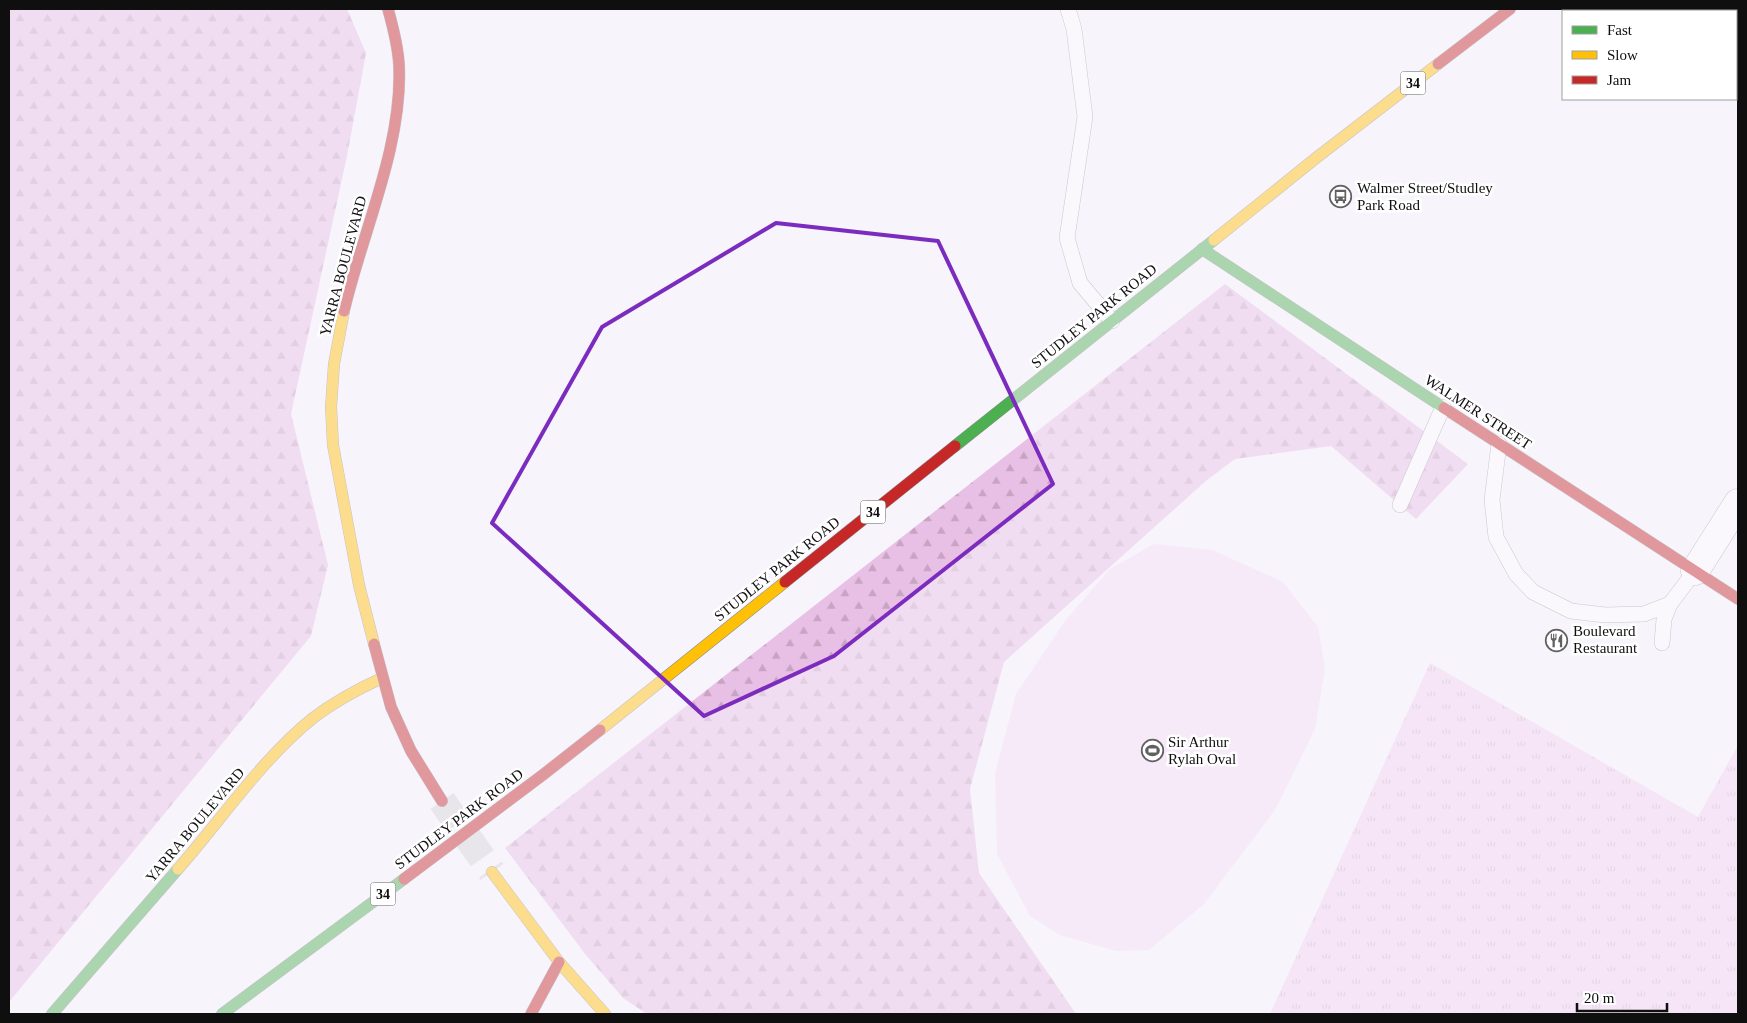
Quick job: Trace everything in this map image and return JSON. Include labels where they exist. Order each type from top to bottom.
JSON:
[{"type":"main road","name":"YARRA BOULEVARD","points":[[388,9],[395,35],[399,66],[398,106],[392,140],[351,281],[341,324],[334,364],[331,408],[333,445],[360,586],[382,678],[391,707],[411,751],[442,801]]},
{"type":"main road","name":"STUDLEY PARK ROAD","points":[[222,1014],[544,774],[1316,158],[1510,9]]},
{"type":"main road","name":"WALMER STREET","points":[[1202,249],[1738,599]]},
{"type":"main road","name":"YARRA BOULEVARD","points":[[52,1014],[194,852],[261,770],[291,738],[313,718],[335,703],[356,690],[382,678]]},
{"type":"main road","points":[[492,872],[558,962],[605,1014]]},
{"type":"main road","points":[[531,1014],[558,962]]},
{"type":"street","points":[[1695,571],[1738,503]]},
{"type":"lane","points":[[1068,9],[1074,29],[1085,117],[1066,238],[1080,283],[1112,321]]},
{"type":"lane","points":[[1400,505],[1443,407]]},
{"type":"lane","points":[[1499,444],[1492,500],[1496,537],[1516,574],[1533,592],[1571,611],[1604,615],[1644,614],[1670,604]]},
{"type":"lane","points":[[1662,643],[1664,618],[1670,604],[1695,571]]},
{"type":"highlighted area","points":[[776,223],[938,241],[1053,484],[834,656],[704,716],[492,523],[602,327]]},
{"type":"green space","points":[[9,9],[347,9],[366,53],[347,156],[291,414],[328,565],[311,636],[9,1002]]},
{"type":"green space","points":[[1225,284],[1468,464],[1416,519],[1331,446],[1235,459],[1207,480],[1004,662],[970,789],[979,873],[1076,1014],[647,1014],[623,998],[586,955],[505,848]]},
{"type":"green space","points":[[1430,663],[1698,817],[1738,745],[1738,1014],[1270,1014]]},
{"type":"shaded area","name":"Sir Arthur Rylah Oval","points":[[1154,544],[1212,550],[1283,582],[1318,627],[1325,669],[1315,729],[1275,810],[1204,904],[1149,950],[1116,951],[1060,935],[1030,916],[997,854],[995,773],[1016,694],[1065,621],[1110,569]]},
{"type":"tunnel","points":[[442,801],[492,872]]},
{"type":"traffic: fast","points":[[955,446],[1214,240]]},
{"type":"traffic: fast","points":[[1202,249],[1444,408]]},
{"type":"traffic: fast","points":[[52,1014],[178,869]]},
{"type":"traffic: fast","points":[[222,1014],[404,879]]},
{"type":"traffic: slow","points":[[1214,240],[1438,64]]},
{"type":"traffic: slow","points":[[344,311],[334,364],[331,407],[333,445],[359,585],[374,644]]},
{"type":"traffic: slow","points":[[600,730],[785,582]]},
{"type":"traffic: slow","points":[[178,869],[259,771],[294,734],[329,707],[355,691],[382,678]]},
{"type":"traffic: slow","points":[[492,872],[559,962],[605,1014]]},
{"type":"traffic: jam","points":[[344,311],[380,189],[395,127],[399,96],[399,65],[388,9]]},
{"type":"traffic: jam","points":[[1438,64],[1510,9]]},
{"type":"traffic: jam","points":[[1444,408],[1738,599]]},
{"type":"traffic: jam","points":[[785,582],[955,446]]},
{"type":"traffic: jam","points":[[374,644],[391,707],[411,751],[442,801]]},
{"type":"traffic: jam","points":[[404,879],[600,730]]},
{"type":"traffic: jam","points":[[531,1014],[559,962]]},
{"type":"place","name":"Walmer Street/Studley Park Road","points":[[1341,197]]},
{"type":"place","name":"Boulevard Restaurant","points":[[1557,640]]},
{"type":"place","name":"Sir Arthur Rylah Oval","points":[[1152,751]]}]
